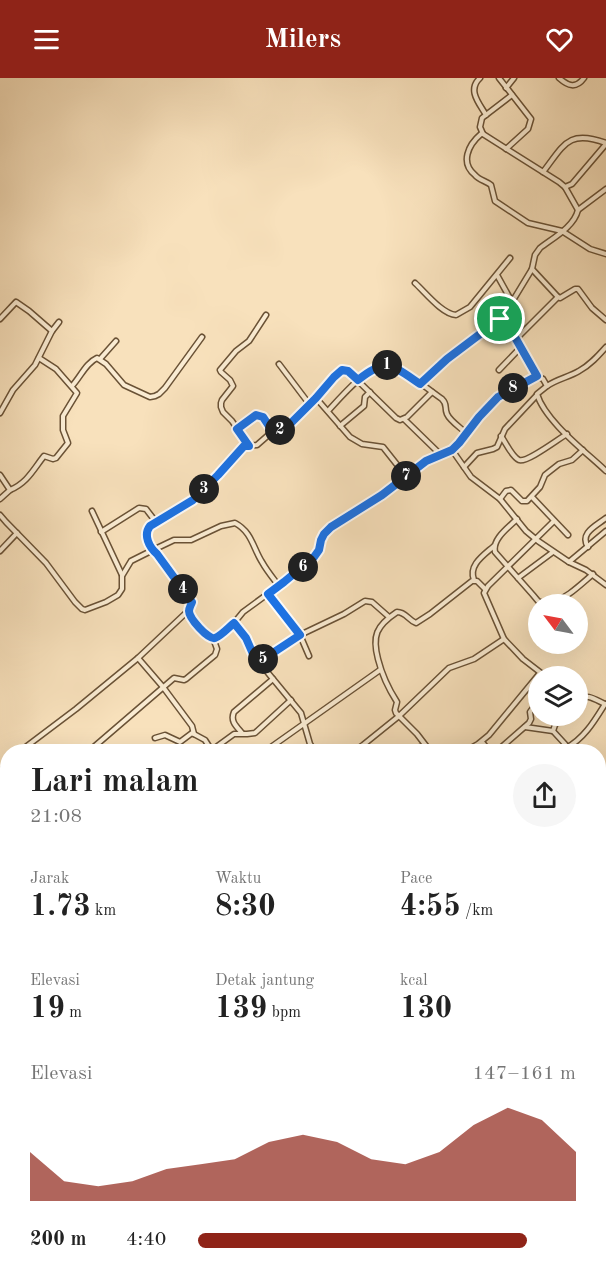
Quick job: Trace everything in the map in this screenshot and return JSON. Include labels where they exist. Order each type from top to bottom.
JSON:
[{"type":"street","points":[[480,78],[476,81],[474,93],[486,115]]},
{"type":"street","points":[[499,78],[531,119],[528,129],[506,149]]},
{"type":"street","points":[[506,88],[514,78]]},
{"type":"street","points":[[559,78],[572,86],[579,84],[584,78]]},
{"type":"street","points":[[512,95],[482,118],[480,123],[483,134],[559,182],[565,187],[578,210]]},
{"type":"street","points":[[483,134],[480,134],[468,146],[466,155],[468,169],[476,177],[491,185],[495,201],[528,223],[562,231],[590,249],[606,254]]},
{"type":"street","points":[[543,172],[569,140],[588,138],[606,144],[572,184],[565,187]]},
{"type":"street","points":[[420,384],[447,359],[500,319],[532,269],[537,251],[573,222],[578,210],[606,189]]},
{"type":"street","points":[[415,283],[453,316],[470,307],[510,258]]},
{"type":"street","points":[[532,269],[558,297]]},
{"type":"street","points":[[497,275],[512,302]]},
{"type":"street","points":[[516,339],[558,297],[574,289],[578,289],[592,308],[606,320]]},
{"type":"street","points":[[0,318],[16,302],[52,331]]},
{"type":"street","points":[[249,446],[221,407],[222,400],[233,386],[220,370],[236,351],[249,341],[266,315]]},
{"type":"street","points":[[500,319],[516,339],[537,376],[543,379],[547,386]]},
{"type":"street","points":[[0,413],[13,390],[39,358],[59,322]]},
{"type":"street","points":[[100,359],[124,385],[155,396],[165,388],[202,337]]},
{"type":"street","points":[[72,386],[91,361],[100,359],[116,341]]},
{"type":"street","points":[[499,370],[520,347]]},
{"type":"street","points":[[463,467],[477,453],[495,448],[509,425],[537,394],[555,381],[579,371],[606,347]]},
{"type":"street","points":[[0,499],[24,482],[44,456],[56,458],[67,445],[63,430],[63,416],[76,395],[76,391],[56,369],[39,358]]},
{"type":"street","points":[[279,364],[310,405]]},
{"type":"street","points":[[328,412],[358,380],[377,366],[385,365],[395,368],[432,392],[445,403],[446,413],[466,433]]},
{"type":"street","points":[[30,744],[138,658],[189,610],[192,602],[153,550],[146,535],[150,526],[193,500],[244,446],[257,445],[273,432],[287,427],[342,370],[348,371],[398,419],[404,419],[432,392]]},
{"type":"street","points":[[213,638],[314,557],[326,531],[374,500],[426,461],[452,450],[498,397],[537,376]]},
{"type":"street","points":[[340,426],[364,406],[365,397],[370,392]]},
{"type":"street","points":[[537,394],[541,405],[567,434],[606,471]]},
{"type":"street","points":[[316,398],[350,436],[362,444],[383,447],[406,477]]},
{"type":"street","points":[[237,429],[256,415],[263,417],[273,432]]},
{"type":"street","points":[[404,419],[441,455]]},
{"type":"street","points":[[501,436],[514,455],[519,460],[523,460],[567,434]]},
{"type":"street","points":[[452,450],[471,477],[500,499],[536,540],[569,562],[593,574],[606,585]]},
{"type":"street","points":[[500,499],[509,490],[522,501],[527,501],[540,487],[545,475],[583,450]]},
{"type":"street","points":[[0,475],[10,490]]},
{"type":"street","points":[[532,497],[567,535]]},
{"type":"street","points":[[101,532],[139,508],[146,509],[156,522]]},
{"type":"street","points":[[0,514],[46,563],[85,610],[118,595],[122,590],[122,576],[92,511]]},
{"type":"street","points":[[588,547],[585,543],[585,536],[606,518]]},
{"type":"street","points":[[485,589],[474,580],[471,575],[472,568],[517,519]]},
{"type":"street","points":[[532,666],[504,639],[484,593],[485,589],[554,521]]},
{"type":"street","points":[[122,576],[131,561],[174,540],[191,540],[221,526],[234,523],[249,535],[261,562],[279,586]]},
{"type":"street","points":[[569,562],[606,531]]},
{"type":"street","points":[[0,551],[16,533]]},
{"type":"street","points":[[494,546],[495,552],[532,594]]},
{"type":"street","points":[[518,578],[553,552]]},
{"type":"street","points":[[571,594],[593,574]]},
{"type":"street","points":[[425,744],[395,710],[396,700],[383,678],[374,644],[380,627],[388,617],[400,612],[413,622],[418,622],[474,580]]},
{"type":"street","points":[[268,594],[300,635],[309,656]]},
{"type":"street","points":[[259,662],[300,635],[365,601],[372,602],[388,617]]},
{"type":"street","points":[[97,744],[174,678],[186,679],[215,655],[217,649],[213,638],[197,625],[189,610]]},
{"type":"street","points":[[234,623],[246,638],[253,654],[301,713],[310,744]]},
{"type":"street","points":[[364,744],[399,716],[449,668],[474,659],[504,639]]},
{"type":"street","points":[[138,658],[164,687],[192,726],[194,734]]},
{"type":"street","points":[[275,744],[381,670]]},
{"type":"street","points":[[242,734],[233,720],[234,712],[273,679]]},
{"type":"street","points":[[478,744],[489,735],[528,688]]},
{"type":"street","points":[[572,744],[587,730],[606,704],[588,696]]},
{"type":"street","points":[[221,744],[234,734],[255,733],[291,700]]},
{"type":"street","points":[[505,744],[528,724]]},
{"type":"street","points":[[553,731],[555,726]]},
{"type":"street","points":[[524,727],[553,731],[566,744]]},
{"type":"street","points":[[155,738],[165,735],[180,742],[190,733],[205,740],[208,744]]},
{"type":"route","points":[[500,319],[516,339],[537,376],[498,397],[452,450],[426,461],[367,506],[326,531],[314,557],[268,594],[300,635],[259,662],[246,638],[234,623],[216,637],[209,637],[197,625],[189,610],[192,602],[153,550],[146,531],[150,526],[193,500],[244,446],[249,446],[237,429],[256,415],[263,417],[273,432],[284,429],[342,370],[348,371],[358,380],[377,366],[385,365],[395,368],[420,384],[447,359],[500,319]]}]
